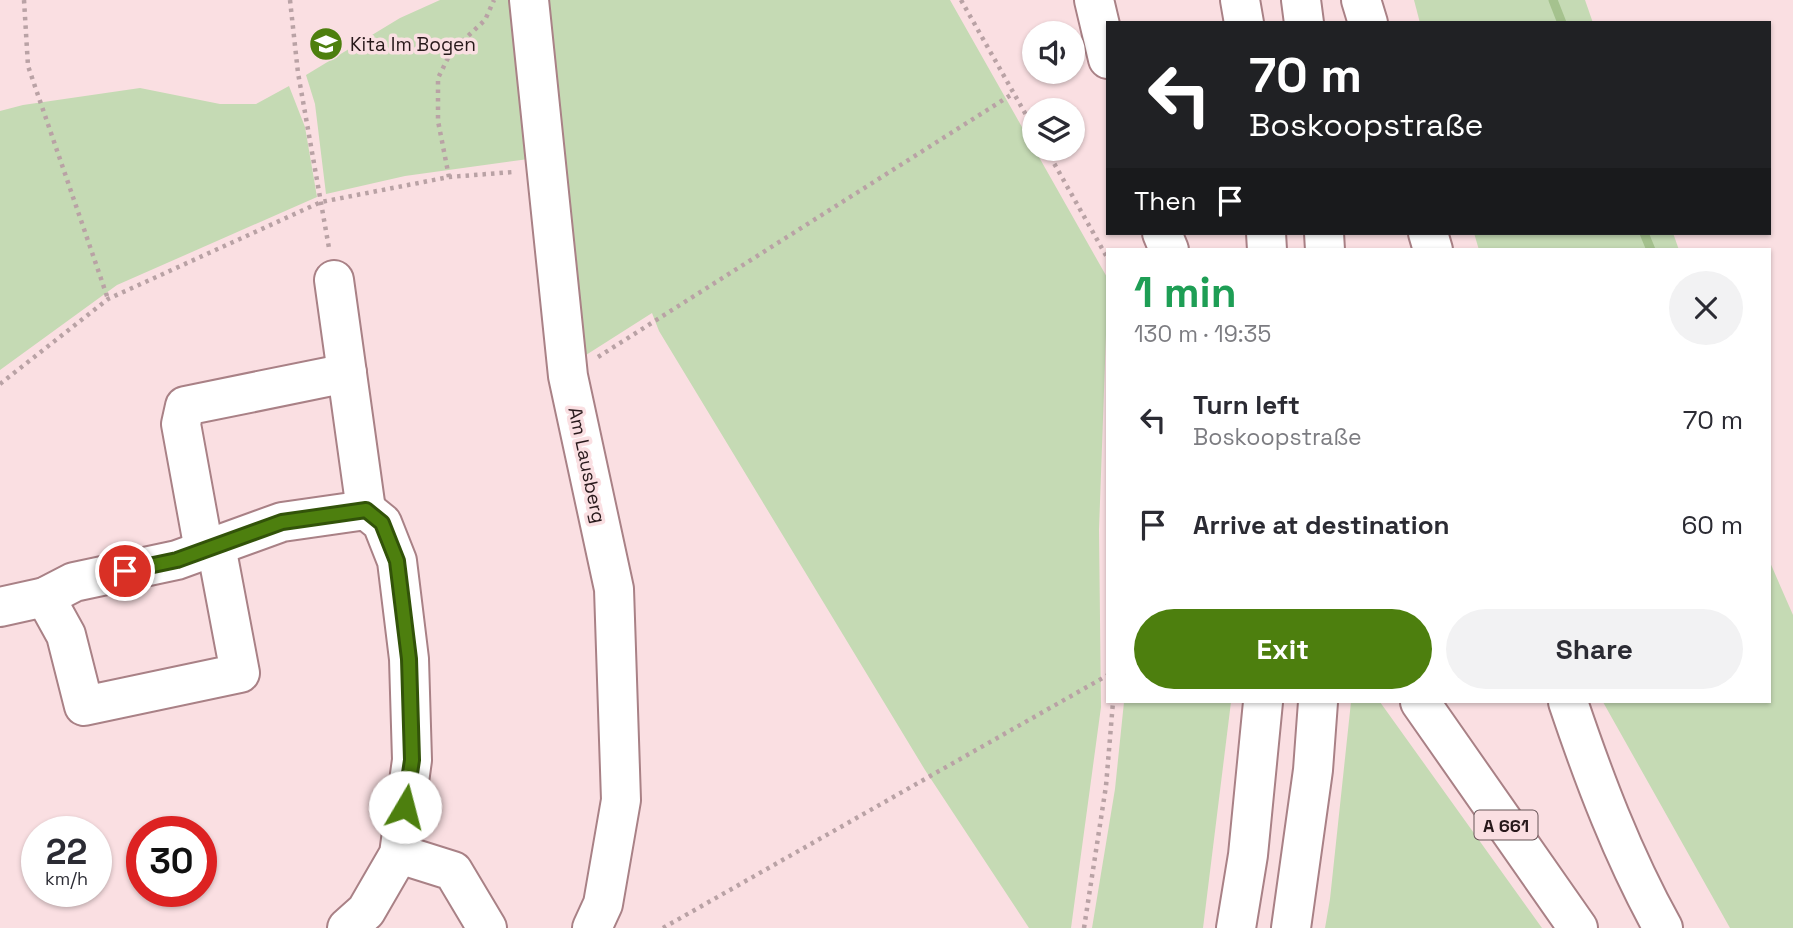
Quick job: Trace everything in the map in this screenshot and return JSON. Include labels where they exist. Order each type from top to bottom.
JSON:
[{"type":"main road","name":"Am Lausberg","points":[[529,0],[568,376],[614,589],[621,800],[603,904],[592,928]]},
{"type":"main road","points":[[1094,0],[1106,51]]},
{"type":"main road","points":[[1240,0],[1244,21]]},
{"type":"main road","points":[[1301,0],[1304,21]]},
{"type":"main road","points":[[1362,0],[1367,21]]},
{"type":"main road","points":[[334,280],[366,510],[382,523],[397,561],[409,659],[412,760],[399,855],[366,911],[347,928]]},
{"type":"main road","points":[[45,597],[66,635],[84,706],[240,673],[181,424],[185,406],[347,373]]},
{"type":"main road","points":[[0,607],[45,597],[74,582],[177,560],[282,522],[366,510]]},
{"type":"main road","points":[[1236,928],[1248,855],[1263,703]]},
{"type":"main road","points":[[1291,928],[1313,770],[1318,703]]},
{"type":"main road","points":[[1568,703],[1609,814],[1663,928]]},
{"type":"main road","name":"A 661","points":[[1427,712],[1578,928]]},
{"type":"main road","points":[[399,855],[453,871],[487,928]]},
{"type":"path","points":[[24,0],[28,66],[108,299]]},
{"type":"path","points":[[290,0],[298,73],[334,280]]},
{"type":"path","points":[[449,177],[438,121],[438,78],[451,52],[485,20],[494,0]]},
{"type":"path","points":[[961,0],[1022,107]]},
{"type":"path","points":[[568,376],[1014,93]]},
{"type":"path","points":[[1053,161],[1106,255]]},
{"type":"path","points":[[0,384],[108,299],[321,202],[449,177],[545,168]]},
{"type":"path","points":[[663,928],[1106,676]]},
{"type":"path","points":[[1084,928],[1106,786],[1113,703]]},
{"type":"green space","points":[[440,0],[520,0],[536,158],[405,176],[326,194],[315,104],[306,75],[400,18]]},
{"type":"green space","points":[[539,0],[950,0],[1022,127],[1022,161],[1041,161],[1106,275],[1099,530],[1101,707],[1071,928],[1029,928],[925,770],[659,331],[652,313],[575,362]]},
{"type":"green space","points":[[1414,0],[1585,0],[1592,21],[1419,21]]},
{"type":"green space","points":[[289,86],[305,127],[317,197],[117,285],[0,370],[0,111],[23,105],[140,88],[220,104],[256,104]]},
{"type":"green space","points":[[1475,235],[1674,235],[1678,248],[1478,248]]},
{"type":"green space","points":[[1771,565],[1793,615],[1793,928],[1730,928],[1604,703],[1771,703]]},
{"type":"green space","points":[[1124,703],[1231,703],[1203,928],[1092,928],[1115,789]]},
{"type":"green space","points":[[1351,703],[1381,703],[1542,928],[1325,928]]},
{"type":"waterway","points":[[1553,0],[1561,21]]},
{"type":"waterway","points":[[1645,235],[1650,248]]},
{"type":"place","name":"Kita Im Bogen","points":[[326,44]]},
{"type":"route","points":[[125,571],[177,560],[282,522],[366,510],[382,523],[397,561],[409,659],[412,760],[405,807]]}]
